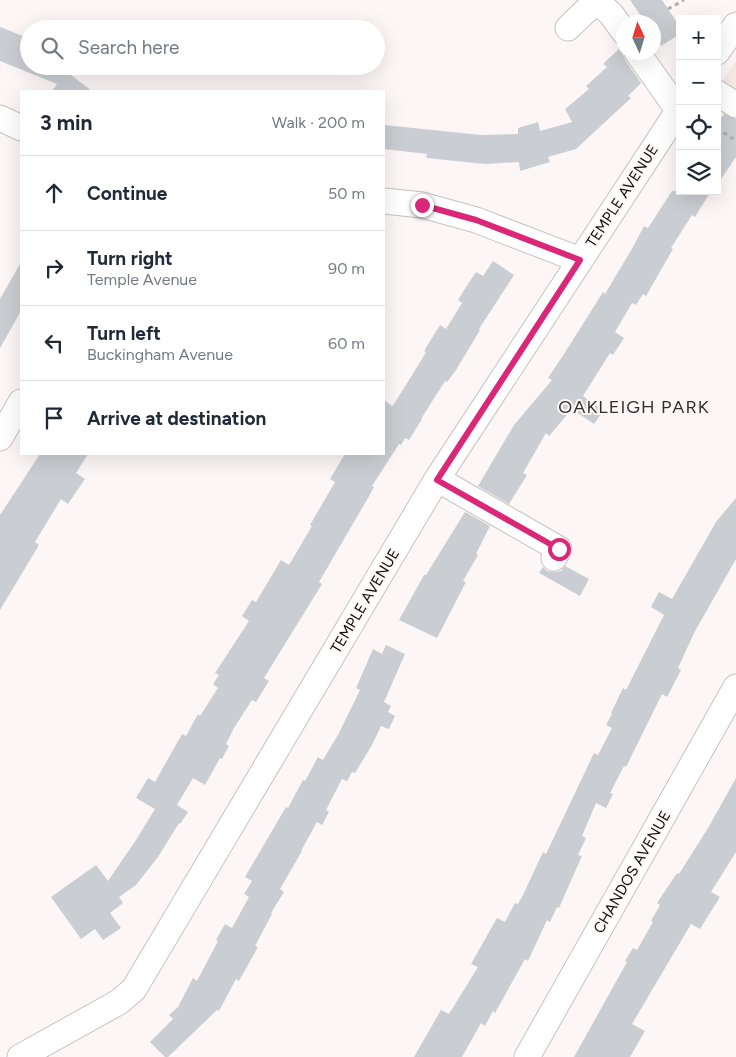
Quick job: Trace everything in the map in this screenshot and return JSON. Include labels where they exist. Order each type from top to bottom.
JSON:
[{"type":"street","points":[[568,28],[596,1],[616,21]]},
{"type":"street","points":[[721,46],[736,25]]},
{"type":"street","points":[[644,60],[676,105]]},
{"type":"street","points":[[721,96],[736,105]]},
{"type":"street","name":"TEMPLE AVENUE","points":[[20,1057],[119,1002],[134,989],[437,480],[676,114]]},
{"type":"street","points":[[0,118],[20,127]]},
{"type":"street","points":[[385,201],[422,205],[476,220],[580,260]]},
{"type":"street","points":[[0,438],[20,404]]},
{"type":"street","points":[[437,480],[559,549],[554,558]]},
{"type":"street","name":"CHANDOS AVENUE","points":[[527,1057],[736,687]]},
{"type":"path","points":[[668,9],[684,0]]},
{"type":"path","points":[[721,131],[736,141]]},
{"type":"shaded area","points":[[736,61],[736,111],[721,94],[721,83]]},
{"type":"building","points":[[630,0],[662,0],[676,21],[676,37],[661,46],[661,15],[640,15]]},
{"type":"building","points":[[0,27],[20,35],[20,69],[0,61]]},
{"type":"building","points":[[616,52],[616,60],[625,60],[641,83],[628,96],[631,98],[576,149],[548,157],[550,162],[520,171],[519,162],[485,164],[426,158],[427,154],[385,149],[385,125],[481,135],[518,134],[518,128],[538,122],[540,131],[572,122],[565,109],[589,89],[586,86],[607,67],[603,64]]},
{"type":"building","points":[[35,75],[71,75],[91,90],[53,90],[57,84]]},
{"type":"building","points":[[724,114],[736,119],[736,157],[721,179],[721,150],[721,118]]},
{"type":"building","points":[[672,191],[676,191],[676,195],[709,195],[695,217],[692,215],[671,248],[673,249],[646,296],[643,294],[636,305],[632,303],[615,332],[624,338],[613,355],[610,353],[583,396],[603,411],[594,424],[572,409],[549,436],[546,433],[523,473],[527,475],[509,504],[478,486],[514,425],[552,380],[548,378],[603,292],[605,294],[644,226],[648,228]]},
{"type":"building","points":[[493,261],[514,275],[479,329],[456,370],[447,382],[445,381],[409,440],[405,438],[401,445],[399,444],[372,486],[374,487],[368,498],[319,582],[322,584],[264,678],[269,681],[256,702],[252,700],[234,728],[226,744],[229,746],[222,759],[220,758],[205,785],[193,778],[177,805],[188,812],[158,857],[136,885],[119,897],[123,903],[110,913],[121,928],[103,940],[95,929],[81,939],[51,897],[96,865],[108,881],[155,809],[136,798],[148,778],[155,782],[182,734],[186,736],[198,714],[200,716],[218,688],[213,684],[219,675],[215,673],[249,621],[242,616],[252,600],[256,602],[281,560],[289,565],[335,482],[330,479],[344,455],[385,455],[385,401],[392,406],[394,404],[422,359],[426,352],[424,351],[440,325],[446,329],[462,303],[458,300],[476,272],[483,276]]},
{"type":"building","points":[[20,264],[20,313],[0,348],[0,299]]},
{"type":"building","points":[[39,455],[87,455],[76,473],[85,479],[68,504],[61,499],[35,542],[39,545],[0,610],[0,515]]},
{"type":"building","points":[[736,498],[736,559],[694,633],[678,668],[681,670],[667,697],[662,694],[626,767],[624,766],[610,793],[613,794],[606,808],[596,803],[582,836],[586,838],[578,855],[582,856],[559,908],[557,907],[550,922],[547,920],[528,961],[525,959],[495,1013],[493,1011],[485,1026],[481,1023],[462,1057],[414,1057],[441,1010],[449,1014],[478,967],[471,964],[497,918],[505,922],[515,903],[518,904],[523,895],[543,852],[546,854],[594,753],[598,755],[612,728],[606,725],[623,688],[626,690],[664,615],[651,607],[659,592],[672,599],[716,522]]},
{"type":"building","points":[[465,512],[490,526],[476,554],[478,555],[463,581],[466,582],[437,638],[399,620],[424,575],[426,575]]},
{"type":"building","points":[[565,566],[589,579],[580,596],[539,573],[543,567],[547,571],[555,572],[561,571]]},
{"type":"building","points":[[386,645],[405,654],[384,702],[391,706],[388,712],[395,716],[389,729],[381,726],[355,773],[352,772],[347,781],[342,779],[326,810],[329,812],[322,825],[317,822],[280,889],[284,892],[271,913],[255,946],[258,947],[239,981],[236,979],[219,1011],[217,1010],[168,1057],[165,1057],[150,1042],[173,1019],[169,1015],[178,1007],[193,978],[197,981],[225,924],[232,928],[249,897],[244,894],[252,881],[245,877],[318,757],[323,760],[339,733],[360,690],[356,688],[373,649],[382,654]]},
{"type":"building","points":[[736,778],[736,852],[711,892],[720,897],[700,929],[691,924],[632,1024],[645,1031],[630,1057],[574,1057],[627,962],[625,961],[633,948],[637,950],[653,922],[651,921],[660,905],[657,903],[677,873],[679,874]]},
{"type":"district","name":"OAKLEIGH PARK","points":[[634,407]]},
{"type":"route","points":[[422,205],[476,220],[580,260],[437,480],[559,549]]}]
